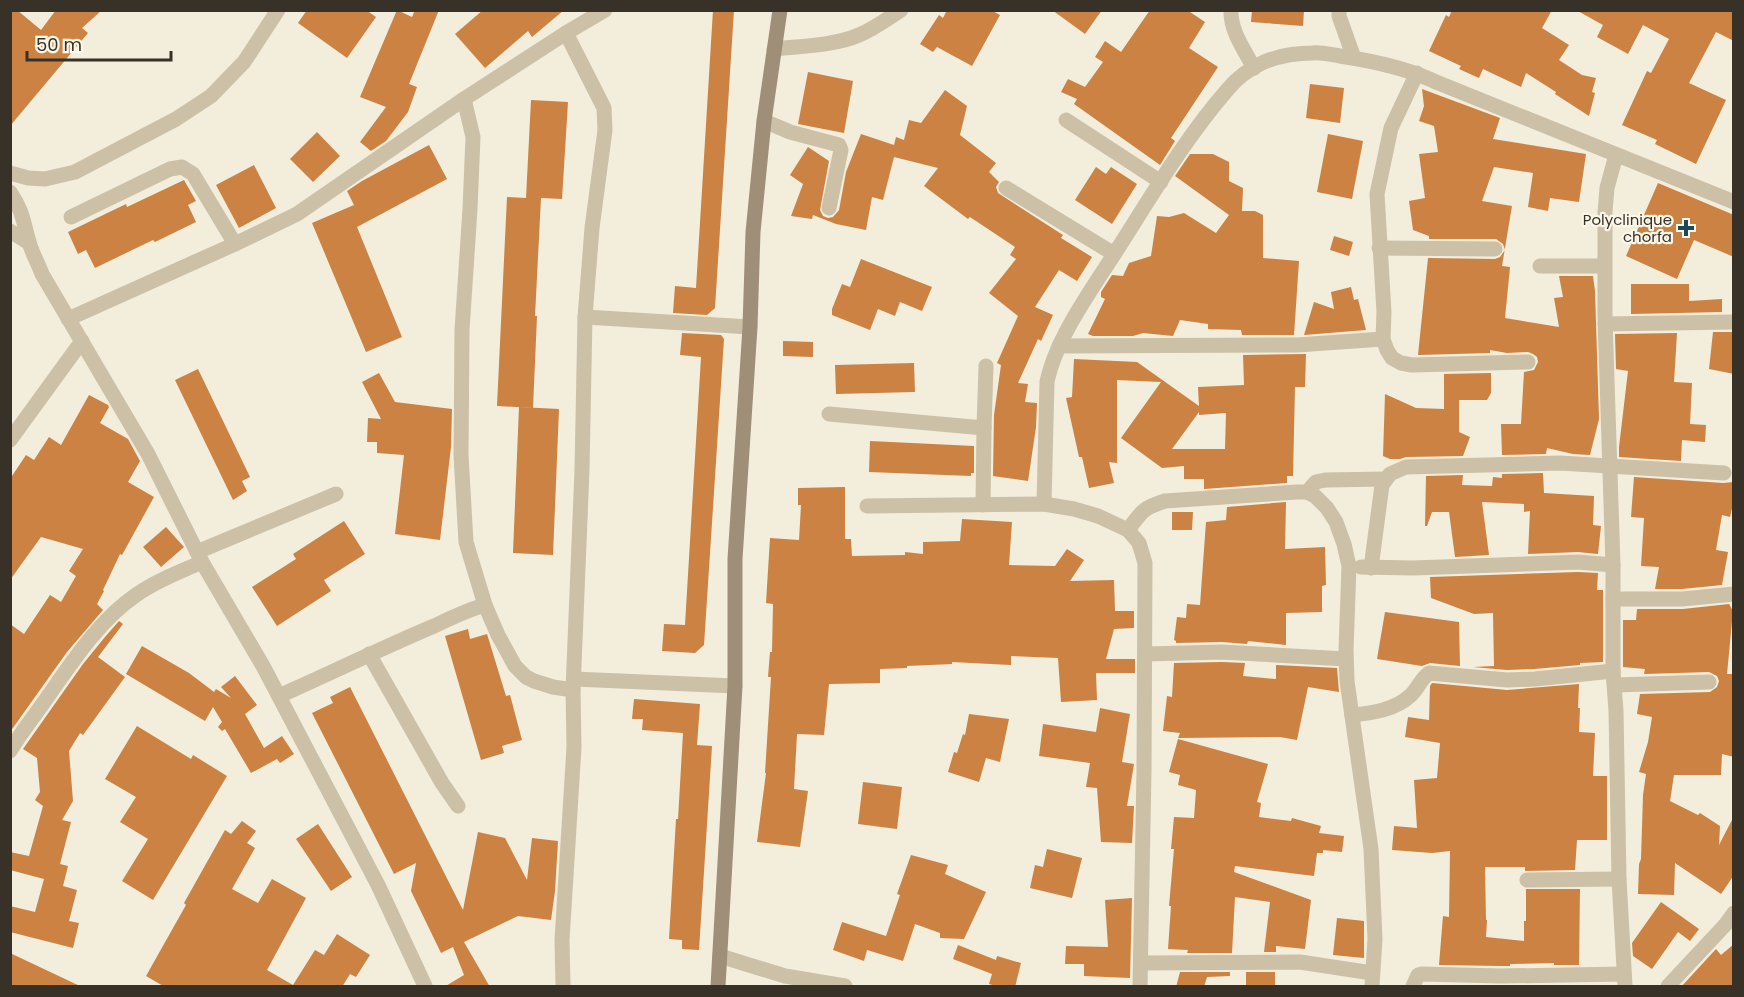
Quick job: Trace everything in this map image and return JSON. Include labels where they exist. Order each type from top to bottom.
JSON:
[{"type":"main road","points":[[717,987],[735,686],[735,559],[750,327],[753,232],[764,121],[780,10]]},
{"type":"street","points":[[10,173],[28,178],[45,179],[75,172],[176,119],[211,96],[244,62],[278,10]]},
{"type":"street","points":[[68,318],[297,214],[464,99],[605,10]]},
{"type":"street","points":[[774,49],[841,41],[876,27],[901,10]]},
{"type":"street","points":[[1231,10],[1236,33],[1254,68]]},
{"type":"street","points":[[1339,10],[1354,58]]},
{"type":"street","points":[[562,987],[562,940],[574,747],[585,317],[592,228],[605,119],[604,108],[566,33]]},
{"type":"street","points":[[1044,504],[1047,382],[1050,366],[1059,346],[1082,304],[1190,136],[1229,87],[1265,62],[1315,52],[1354,58],[1417,73],[1734,202]]},
{"type":"street","points":[[1417,73],[1391,128],[1377,194],[1384,312],[1383,339],[1387,350],[1392,358],[1412,365],[1528,362]]},
{"type":"street","points":[[464,99],[473,137],[462,330],[461,455],[466,542],[485,604],[498,635],[515,666],[526,677],[553,687],[574,685],[735,686]]},
{"type":"street","points":[[1066,120],[1161,182]]},
{"type":"street","points":[[764,121],[790,132],[839,145],[841,150],[829,208]]},
{"type":"street","points":[[1413,987],[1416,977],[1421,974],[1625,980],[1619,879],[1604,266],[1607,188],[1616,155]]},
{"type":"street","points":[[71,217],[170,169],[182,168],[193,174],[235,244]]},
{"type":"street","points":[[1006,188],[1114,254]]},
{"type":"street","points":[[10,192],[17,201],[29,243],[42,274],[148,454],[200,557],[279,696],[378,885],[425,987]]},
{"type":"street","points":[[10,231],[29,243]]},
{"type":"street","points":[[1379,248],[1495,249]]},
{"type":"street","points":[[1539,266],[1604,266]]},
{"type":"street","points":[[585,317],[750,327]]},
{"type":"street","points":[[1605,324],[1734,322]]},
{"type":"street","points":[[1059,346],[1297,345],[1383,339]]},
{"type":"street","points":[[10,440],[82,341]]},
{"type":"street","points":[[983,505],[986,366]]},
{"type":"street","points":[[829,414],[984,428]]},
{"type":"street","points":[[1371,568],[1381,489],[1390,474],[1406,467],[1560,463],[1724,473]]},
{"type":"street","points":[[1307,492],[1316,482],[1325,480],[1386,479]]},
{"type":"street","points":[[1128,530],[1148,506],[1165,501],[1307,492],[1320,501],[1336,522],[1349,566],[1347,681],[1371,849],[1375,921],[1372,980],[1300,962],[1141,963]]},
{"type":"street","points":[[10,751],[70,665],[94,635],[117,610],[136,595],[200,557],[336,494]]},
{"type":"street","points":[[867,506],[1044,504],[1098,516],[1128,530],[1139,543],[1145,563],[1140,987]]},
{"type":"street","points":[[1349,566],[1371,568],[1578,562],[1613,565]]},
{"type":"street","points":[[1613,599],[1682,598],[1734,594]]},
{"type":"street","points":[[279,696],[485,604]]},
{"type":"street","points":[[1144,654],[1222,652],[1346,658]]},
{"type":"street","points":[[369,654],[442,783],[458,806]]},
{"type":"street","points":[[1352,715],[1383,710],[1403,701],[1429,674],[1507,680],[1614,678],[1679,684],[1709,682]]},
{"type":"street","points":[[1527,880],[1619,879]]},
{"type":"street","points":[[1668,987],[1731,923]]},
{"type":"street","points":[[720,956],[785,976],[845,987]]},
{"type":"building","points":[[10,10],[17,10],[41,30],[56,10],[102,10],[82,28],[88,33],[10,126]]},
{"type":"building","points":[[307,10],[366,10],[376,17],[347,58],[298,23]]},
{"type":"building","points":[[397,10],[412,17],[415,10],[439,10],[409,84],[417,87],[408,112],[386,141],[371,151],[360,142],[386,107],[360,97]]},
{"type":"building","points":[[483,10],[564,10],[532,37],[528,31],[485,68],[455,34]]},
{"type":"building","points":[[713,10],[734,10],[715,308],[707,315],[673,313],[675,286],[696,288]]},
{"type":"building","points":[[947,10],[991,10],[1000,15],[972,66],[937,47],[933,52],[920,44],[939,15],[943,18]]},
{"type":"building","points":[[1052,10],[1102,10],[1085,34]]},
{"type":"building","points":[[1150,10],[1187,10],[1205,22],[1189,48],[1218,67],[1171,138],[1175,141],[1160,165],[1074,104],[1077,99],[1061,92],[1068,79],[1085,87],[1103,62],[1095,57],[1105,41],[1121,52]]},
{"type":"building","points":[[1252,10],[1304,10],[1303,26],[1251,22]]},
{"type":"building","points":[[1452,10],[1552,10],[1542,28],[1569,45],[1559,60],[1582,75],[1596,78],[1589,116],[1526,73],[1521,87],[1483,69],[1479,78],[1459,69],[1461,66],[1429,51],[1446,15],[1449,17]]},
{"type":"building","points":[[1576,10],[1734,10],[1734,41],[1716,32],[1689,83],[1726,100],[1696,164],[1655,144],[1657,140],[1622,125],[1647,71],[1651,73],[1669,39],[1643,25],[1628,54],[1597,37],[1603,25]]},
{"type":"building","points":[[808,72],[853,81],[844,133],[798,124]]},
{"type":"building","points":[[1310,84],[1344,88],[1340,123],[1306,118]]},
{"type":"building","points":[[1422,89],[1500,118],[1493,139],[1586,154],[1579,202],[1550,198],[1548,211],[1528,207],[1533,173],[1494,167],[1482,201],[1512,206],[1505,249],[1503,244],[1496,239],[1429,239],[1429,236],[1413,230],[1409,201],[1425,198],[1419,154],[1438,152],[1434,126],[1419,121],[1424,106]]},
{"type":"building","points":[[945,90],[967,106],[960,135],[996,163],[989,172],[999,182],[996,187],[998,193],[1063,235],[1061,238],[1092,257],[1077,281],[1059,270],[1035,307],[1053,315],[1041,341],[1038,339],[1018,383],[1028,384],[1025,402],[1037,403],[1028,481],[993,476],[994,415],[1001,365],[997,363],[1018,316],[989,293],[1016,259],[1010,255],[1015,247],[970,217],[968,219],[924,186],[938,168],[894,157],[883,200],[872,197],[866,230],[836,224],[813,215],[812,219],[791,216],[803,184],[790,175],[808,147],[829,161],[820,210],[823,216],[833,217],[839,210],[846,172],[861,134],[894,145],[896,137],[904,140],[909,120],[921,123]]},
{"type":"building","points":[[531,100],[568,102],[562,199],[541,198],[533,408],[497,406],[507,197],[526,198]]},
{"type":"building","points":[[317,132],[340,156],[313,182],[290,159]]},
{"type":"building","points":[[1328,134],[1363,141],[1352,199],[1317,192]]},
{"type":"building","points":[[429,145],[447,179],[357,227],[402,337],[366,352],[312,223],[354,205],[347,191]]},
{"type":"building","points":[[1190,154],[1213,154],[1229,162],[1229,181],[1243,188],[1242,211],[1255,211],[1263,215],[1263,258],[1299,261],[1294,335],[1242,335],[1241,330],[1208,329],[1208,324],[1180,320],[1173,336],[1143,333],[1133,336],[1088,334],[1105,299],[1101,297],[1101,292],[1112,275],[1123,276],[1129,263],[1151,256],[1157,216],[1169,217],[1184,213],[1216,233],[1229,215],[1175,176]]},
{"type":"building","points":[[254,165],[276,208],[239,228],[216,185]]},
{"type":"building","points":[[1096,167],[1106,174],[1111,167],[1137,184],[1112,224],[1075,200]]},
{"type":"building","points":[[184,180],[196,201],[188,205],[196,222],[95,268],[86,250],[78,254],[68,232],[126,204],[127,207]]},
{"type":"building","name":"Polyclinique chorfa","points":[[1658,183],[1734,215],[1734,257],[1694,240],[1677,279],[1626,256]]},
{"type":"building","points":[[1334,236],[1353,242],[1349,256],[1330,250]]},
{"type":"building","points":[[1505,251],[1502,266],[1510,267],[1505,318],[1559,327],[1554,298],[1563,297],[1559,276],[1593,276],[1599,419],[1590,455],[1547,448],[1546,454],[1502,455],[1501,424],[1521,424],[1524,372],[1534,370],[1538,362],[1537,357],[1533,354],[1490,350],[1490,353],[1418,355],[1428,258],[1495,259]]},
{"type":"building","points":[[861,259],[932,287],[922,311],[900,302],[895,316],[878,309],[870,330],[832,315],[832,309],[842,284],[850,287]]},
{"type":"building","points":[[1631,284],[1689,284],[1689,301],[1722,299],[1722,312],[1631,314]]},
{"type":"building","points":[[1351,287],[1354,300],[1358,299],[1366,330],[1304,335],[1314,302],[1334,309],[1331,292]]},
{"type":"building","points":[[1713,332],[1734,332],[1734,374],[1709,369]]},
{"type":"building","points":[[682,333],[721,335],[724,339],[704,645],[695,653],[662,651],[664,624],[685,625],[701,357],[680,355]]},
{"type":"building","points":[[1677,333],[1674,382],[1692,383],[1690,424],[1706,425],[1705,442],[1682,440],[1681,461],[1619,457],[1628,371],[1616,369],[1615,334]]},
{"type":"building","points":[[783,341],[813,342],[813,357],[783,356]]},
{"type":"building","points":[[1306,354],[1305,387],[1295,387],[1293,476],[1287,476],[1287,483],[1204,489],[1204,479],[1184,479],[1184,466],[1162,468],[1121,438],[1161,382],[1117,380],[1117,463],[1109,462],[1114,483],[1089,488],[1082,457],[1079,457],[1066,398],[1072,397],[1074,359],[1137,362],[1199,406],[1198,387],[1244,385],[1243,355]],"holes":[[[1199,412],[1199,415],[1226,413],[1225,449],[1172,449]]]},
{"type":"building","points":[[914,363],[915,392],[836,394],[835,365]]},
{"type":"building","points":[[198,369],[250,477],[242,481],[247,491],[233,500],[175,380]]},
{"type":"building","points":[[379,373],[395,402],[452,409],[451,447],[440,540],[395,534],[404,455],[377,453],[377,442],[367,442],[368,418],[381,419],[362,382]]},
{"type":"building","points":[[1491,373],[1491,393],[1487,400],[1459,400],[1459,432],[1470,437],[1463,456],[1390,459],[1383,456],[1385,394],[1416,408],[1444,409],[1444,374]]},
{"type":"building","points":[[89,395],[108,405],[100,423],[128,439],[140,461],[128,482],[154,497],[122,555],[120,554],[103,590],[97,604],[103,610],[67,652],[10,732],[10,624],[24,634],[50,595],[61,602],[76,576],[69,571],[83,549],[41,537],[10,580],[10,479],[26,455],[34,460],[49,437],[61,445]]},
{"type":"building","points":[[519,407],[559,409],[553,555],[513,553]]},
{"type":"building","points":[[870,441],[974,446],[974,473],[971,473],[971,476],[869,472]]},
{"type":"building","points":[[1543,473],[1544,493],[1594,496],[1593,525],[1601,526],[1598,554],[1578,552],[1528,554],[1530,511],[1524,512],[1524,504],[1482,502],[1489,555],[1455,557],[1449,512],[1432,512],[1425,526],[1426,476],[1463,475],[1462,485],[1492,486],[1493,477],[1502,478],[1502,474]]},
{"type":"building","points":[[1634,477],[1734,482],[1734,500],[1730,517],[1722,515],[1716,550],[1728,552],[1722,585],[1655,589],[1659,567],[1641,566],[1644,518],[1631,517]]},
{"type":"building","points":[[845,487],[845,539],[851,539],[852,556],[905,555],[905,552],[923,554],[923,542],[960,541],[962,519],[1012,522],[1009,565],[1055,566],[1067,549],[1084,560],[1070,581],[1114,580],[1115,611],[1134,611],[1134,628],[1114,629],[1106,659],[1135,659],[1135,673],[1096,673],[1097,700],[1061,702],[1058,658],[1011,656],[1011,665],[952,662],[952,664],[880,669],[880,683],[829,684],[824,735],[797,734],[794,789],[808,791],[800,847],[757,842],[766,773],[771,677],[768,677],[770,652],[772,652],[773,604],[766,603],[770,538],[799,540],[801,505],[798,505],[798,488]]},
{"type":"building","points":[[1286,502],[1285,549],[1325,547],[1326,585],[1322,586],[1322,612],[1286,613],[1286,645],[1248,641],[1247,644],[1176,643],[1174,640],[1177,617],[1186,618],[1187,604],[1200,605],[1206,522],[1226,520],[1227,507]]},
{"type":"building","points":[[1172,512],[1193,512],[1192,530],[1172,530]]},
{"type":"building","points":[[344,521],[365,554],[324,580],[331,591],[277,626],[252,587],[296,559],[293,554]]},
{"type":"building","points":[[166,527],[184,547],[161,567],[143,547]]},
{"type":"building","points":[[1598,573],[1597,590],[1603,590],[1603,662],[1534,669],[1507,670],[1473,667],[1494,666],[1493,613],[1474,614],[1431,598],[1430,577]]},
{"type":"building","points":[[1729,604],[1733,611],[1727,674],[1734,674],[1734,757],[1722,754],[1721,775],[1674,775],[1670,801],[1698,815],[1700,813],[1720,826],[1719,845],[1734,816],[1734,875],[1721,894],[1675,863],[1674,895],[1638,894],[1646,774],[1639,772],[1648,742],[1652,717],[1637,714],[1640,694],[1710,692],[1717,687],[1719,681],[1717,676],[1709,672],[1644,674],[1645,669],[1623,667],[1623,620],[1636,620],[1637,609],[1683,609]]},
{"type":"building","points":[[1385,612],[1459,622],[1460,666],[1430,663],[1422,666],[1377,659]]},
{"type":"building","points":[[119,621],[123,624],[98,657],[125,677],[83,735],[80,733],[69,751],[73,801],[62,820],[71,822],[60,864],[68,866],[63,886],[77,890],[69,921],[79,923],[73,948],[10,932],[10,906],[35,912],[44,879],[10,870],[10,852],[29,856],[43,806],[35,800],[40,792],[37,758],[23,749],[83,664]]},
{"type":"building","points":[[468,629],[470,639],[487,634],[506,696],[510,695],[522,740],[502,746],[504,753],[481,760],[445,636]]},
{"type":"building","points":[[142,646],[189,673],[214,692],[216,689],[231,698],[221,687],[235,676],[257,705],[245,714],[264,748],[282,736],[294,754],[280,763],[277,759],[251,773],[225,729],[222,731],[218,727],[222,722],[213,707],[205,721],[126,674]]},
{"type":"building","points":[[1174,663],[1245,663],[1243,676],[1276,679],[1276,665],[1337,668],[1339,692],[1308,687],[1297,740],[1280,737],[1178,738],[1180,733],[1163,731],[1167,696],[1172,697]]},
{"type":"building","points":[[1432,683],[1507,690],[1579,684],[1579,732],[1595,733],[1593,776],[1607,776],[1607,840],[1577,840],[1575,870],[1525,871],[1525,867],[1485,867],[1486,937],[1524,941],[1526,889],[1580,889],[1579,965],[1554,965],[1554,963],[1510,964],[1510,966],[1439,965],[1443,916],[1449,917],[1450,851],[1432,853],[1392,850],[1394,826],[1417,828],[1414,780],[1437,778],[1440,743],[1405,737],[1408,717],[1429,720]]},
{"type":"building","points":[[350,687],[463,910],[478,832],[505,838],[527,880],[532,838],[558,841],[551,920],[518,916],[464,942],[490,987],[444,987],[464,975],[453,947],[441,953],[411,891],[416,863],[394,874],[312,713],[333,703],[330,697]]},
{"type":"building","points":[[634,699],[700,704],[697,745],[712,746],[699,950],[682,949],[682,940],[669,939],[683,733],[642,730],[643,719],[632,719]]},
{"type":"building","points":[[1100,708],[1130,714],[1122,762],[1134,764],[1127,806],[1134,806],[1132,843],[1101,842],[1097,788],[1086,787],[1090,763],[1039,756],[1043,724],[1096,732]]},
{"type":"building","points":[[969,714],[1009,719],[1000,762],[986,758],[979,782],[948,772],[954,752],[957,753],[963,734],[965,735]]},
{"type":"building","points":[[137,726],[191,759],[193,755],[227,776],[153,900],[122,881],[148,839],[120,822],[136,797],[105,779]]},
{"type":"building","points":[[1178,739],[1268,764],[1257,802],[1261,803],[1259,817],[1291,821],[1292,818],[1321,826],[1319,833],[1344,836],[1342,852],[1323,850],[1323,853],[1317,853],[1314,876],[1235,866],[1234,872],[1311,900],[1305,949],[1276,946],[1276,952],[1264,952],[1270,902],[1235,897],[1232,953],[1187,953],[1188,950],[1168,949],[1174,817],[1194,818],[1196,790],[1178,785],[1180,775],[1169,772]]},
{"type":"building","points":[[863,782],[902,787],[897,829],[858,824]]},
{"type":"building","points":[[242,821],[256,831],[247,843],[255,848],[232,889],[258,903],[272,879],[306,898],[267,970],[293,985],[315,950],[324,955],[337,934],[370,955],[356,977],[350,974],[342,987],[165,987],[146,976],[225,830],[231,834]]},
{"type":"building","points":[[318,824],[352,877],[331,891],[296,839]]},
{"type":"building","points":[[1047,849],[1082,858],[1072,898],[1030,888],[1035,865],[1043,867]]},
{"type":"building","points":[[911,855],[948,865],[945,874],[986,892],[964,939],[940,938],[940,933],[915,924],[903,961],[867,950],[864,961],[833,950],[842,922],[886,936],[900,895],[897,894]]},
{"type":"building","points":[[1132,898],[1130,978],[1084,976],[1084,964],[1065,964],[1066,946],[1108,947],[1105,900]]},
{"type":"building","points":[[1661,902],[1699,929],[1690,941],[1678,932],[1652,969],[1633,956],[1632,943]]},
{"type":"building","points":[[1337,918],[1364,921],[1364,958],[1333,955]]},
{"type":"building","points":[[1734,944],[1734,987],[1681,987],[1716,949],[1721,955]]},
{"type":"building","points":[[958,945],[996,960],[997,956],[1021,963],[1015,987],[989,984],[992,974],[953,959]]},
{"type":"building","points":[[10,953],[82,987],[10,987]]},
{"type":"building","points":[[1180,972],[1230,972],[1230,976],[1207,977],[1204,987],[1176,987]]},
{"type":"building","points":[[1246,972],[1275,972],[1275,987],[1246,987]]},
{"type":"place","name":"Polyclinique chorfa","points":[[1686,228]]}]
